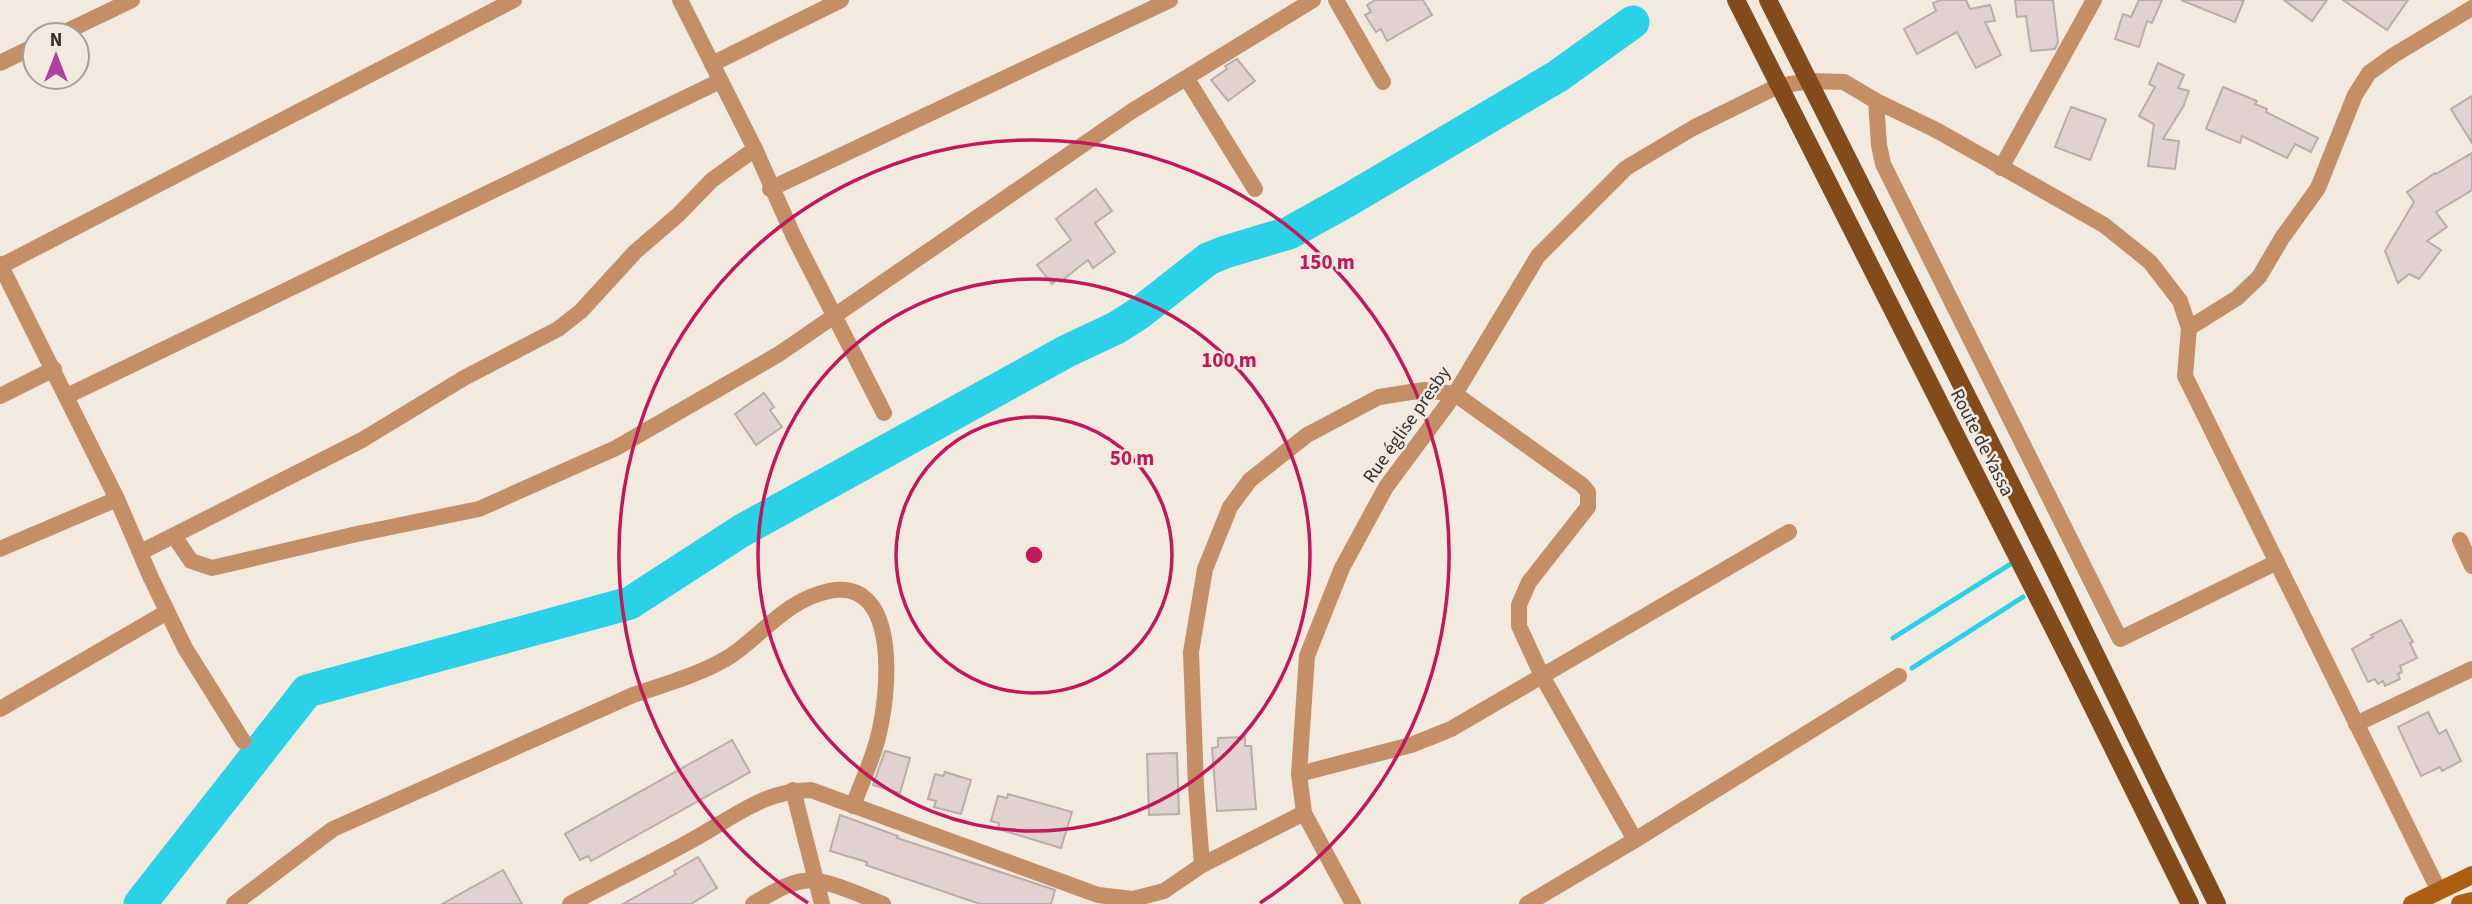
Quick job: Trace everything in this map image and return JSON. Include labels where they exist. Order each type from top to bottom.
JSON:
[{"type":"main road","name":"Route de Yassa","points":[[1736,0],[2031,582],[2190,904]]},
{"type":"main road","name":"Route de Yassa","points":[[1768,0],[2054,569],[2217,904]]},
{"type":"main road","points":[[2031,582],[2054,569]]},
{"type":"main road","points":[[2412,904],[2472,875]]},
{"type":"main road","points":[[2460,904],[2472,901]]},
{"type":"street","points":[[88,21],[132,0]]},
{"type":"street","points":[[243,741],[185,648],[117,499],[1,265],[514,0]]},
{"type":"street","points":[[680,0],[755,149],[793,237],[884,413]]},
{"type":"street","points":[[712,64],[841,0]]},
{"type":"street","points":[[771,189],[1170,0]]},
{"type":"street","points":[[173,536],[191,561],[212,568],[479,509],[616,448],[779,354],[1132,111],[1313,0]]},
{"type":"street","points":[[1336,0],[1383,82]]},
{"type":"street","points":[[2001,168],[2094,0]]},
{"type":"street","points":[[2439,891],[2185,376],[2189,328],[2237,298],[2259,277],[2282,238],[2318,188],[2355,95],[2369,73],[2472,8]]},
{"type":"street","points":[[0,63],[21,53]]},
{"type":"street","points":[[1187,79],[1255,189]]},
{"type":"street","points":[[67,396],[720,81]]},
{"type":"street","name":"Rue église presby","points":[[1353,904],[1304,813],[1299,774],[1307,656],[1342,568],[1386,486],[1455,394],[1538,256],[1626,168],[1693,128],[1779,86],[1810,81],[1844,82],[1936,130],[2104,225],[2150,262],[2180,301],[2189,328]]},
{"type":"street","points":[[1876,101],[1883,164],[2120,639],[2277,562]]},
{"type":"street","points":[[141,552],[362,440],[464,378],[558,330],[581,311],[635,252],[678,215],[712,180],[755,149]]},
{"type":"street","points":[[0,396],[54,369]]},
{"type":"street","points":[[1202,865],[1191,652],[1205,569],[1230,507],[1250,480],[1307,435],[1380,397],[1424,390],[1455,394],[1588,492],[1588,507],[1529,582],[1519,605],[1519,626],[1542,676],[1635,840]]},
{"type":"street","points":[[0,549],[117,499]]},
{"type":"street","points":[[1299,774],[1411,744],[1451,729],[1789,532]]},
{"type":"street","points":[[2460,540],[2472,566]]},
{"type":"street","points":[[234,904],[333,830],[633,695],[678,680],[731,655],[774,618],[807,598],[830,591],[850,590],[871,602],[883,625],[887,687],[878,740],[853,806]]},
{"type":"street","points":[[0,709],[167,612]]},
{"type":"street","points":[[2356,724],[2472,669]]},
{"type":"street","points":[[1527,904],[1899,676]]},
{"type":"street","points":[[570,904],[694,839],[761,799],[793,790],[811,790],[1098,895],[1133,899],[1164,891],[1202,865],[1304,813]]},
{"type":"street","points":[[793,790],[822,904]]},
{"type":"street","points":[[753,904],[783,887],[816,880],[883,904]]},
{"type":"building","points":[[1375,0],[1423,0],[1432,15],[1387,41],[1381,29],[1376,32],[1365,15],[1371,12],[1367,5]]},
{"type":"building","points":[[1941,0],[1966,0],[1970,9],[1990,5],[1995,21],[1985,22],[2001,55],[1976,68],[1957,32],[1917,54],[1904,29],[1936,11],[1933,3]]},
{"type":"building","points":[[2015,0],[2053,0],[2058,42],[2055,49],[2031,51],[2026,16],[2017,17]]},
{"type":"building","points":[[2139,0],[2162,0],[2152,23],[2147,21],[2139,47],[2115,39],[2123,14],[2131,17]]},
{"type":"building","points":[[2181,0],[2244,0],[2235,22]]},
{"type":"building","points":[[2284,0],[2327,0],[2312,21]]},
{"type":"building","points":[[2343,0],[2408,0],[2387,30]]},
{"type":"building","points":[[1237,59],[1255,81],[1228,101],[1211,80]]},
{"type":"building","points":[[2158,63],[2184,75],[2178,88],[2189,91],[2183,107],[2163,139],[2179,141],[2175,169],[2148,166],[2154,124],[2139,116],[2155,87],[2149,84]]},
{"type":"building","points":[[2223,87],[2257,101],[2255,104],[2267,109],[2266,112],[2318,138],[2311,152],[2295,144],[2287,158],[2242,136],[2240,143],[2206,129]]},
{"type":"building","points":[[2472,96],[2472,143],[2451,109]]},
{"type":"building","points":[[2071,107],[2106,119],[2090,160],[2055,147]]},
{"type":"building","points":[[2472,153],[2472,190],[2436,212],[2447,227],[2427,241],[2441,250],[2419,279],[2409,274],[2398,283],[2385,251],[2414,202],[2407,192]]},
{"type":"building","points":[[1096,189],[1112,211],[1095,223],[1115,252],[1093,268],[1088,260],[1060,282],[1057,279],[1052,284],[1037,265],[1071,240],[1056,219]]},
{"type":"building","points":[[764,393],[774,407],[770,410],[782,427],[756,445],[735,414]]},
{"type":"building","points":[[2401,620],[2413,642],[2410,643],[2417,658],[2400,666],[2400,679],[2385,686],[2383,681],[2378,684],[2375,679],[2368,682],[2352,649],[2373,637],[2371,635]]},
{"type":"building","points":[[2428,712],[2439,734],[2446,730],[2461,761],[2442,771],[2440,767],[2421,776],[2398,727]]},
{"type":"building","points":[[1245,737],[1245,746],[1251,746],[1256,809],[1217,811],[1212,748],[1218,747],[1218,738]]},
{"type":"building","points":[[732,740],[750,772],[591,861],[588,856],[580,860],[565,834]]},
{"type":"building","points":[[885,751],[910,758],[900,793],[873,785]]},
{"type":"building","points":[[1177,753],[1179,814],[1149,815],[1147,754]]},
{"type":"building","points":[[945,772],[971,780],[961,814],[934,807],[936,801],[928,799],[935,774],[943,776]]},
{"type":"building","points":[[1008,794],[1072,812],[1061,848],[998,829],[999,823],[991,821],[998,796],[1007,798]]},
{"type":"building","points":[[840,815],[898,836],[897,838],[1055,890],[1051,904],[980,904],[830,851]]},
{"type":"building","points":[[698,857],[717,888],[691,904],[623,904],[676,874],[674,871]]},
{"type":"building","points":[[503,870],[522,904],[442,904]]},
{"type":"waterway","points":[[140,904],[307,691],[630,603],[741,531],[1067,351],[1116,328],[1208,259],[1289,233],[1350,199],[1558,76],[1633,22]]},
{"type":"waterway","points":[[1893,638],[2009,565]]},
{"type":"waterway","points":[[1912,668],[2023,597]]}]
